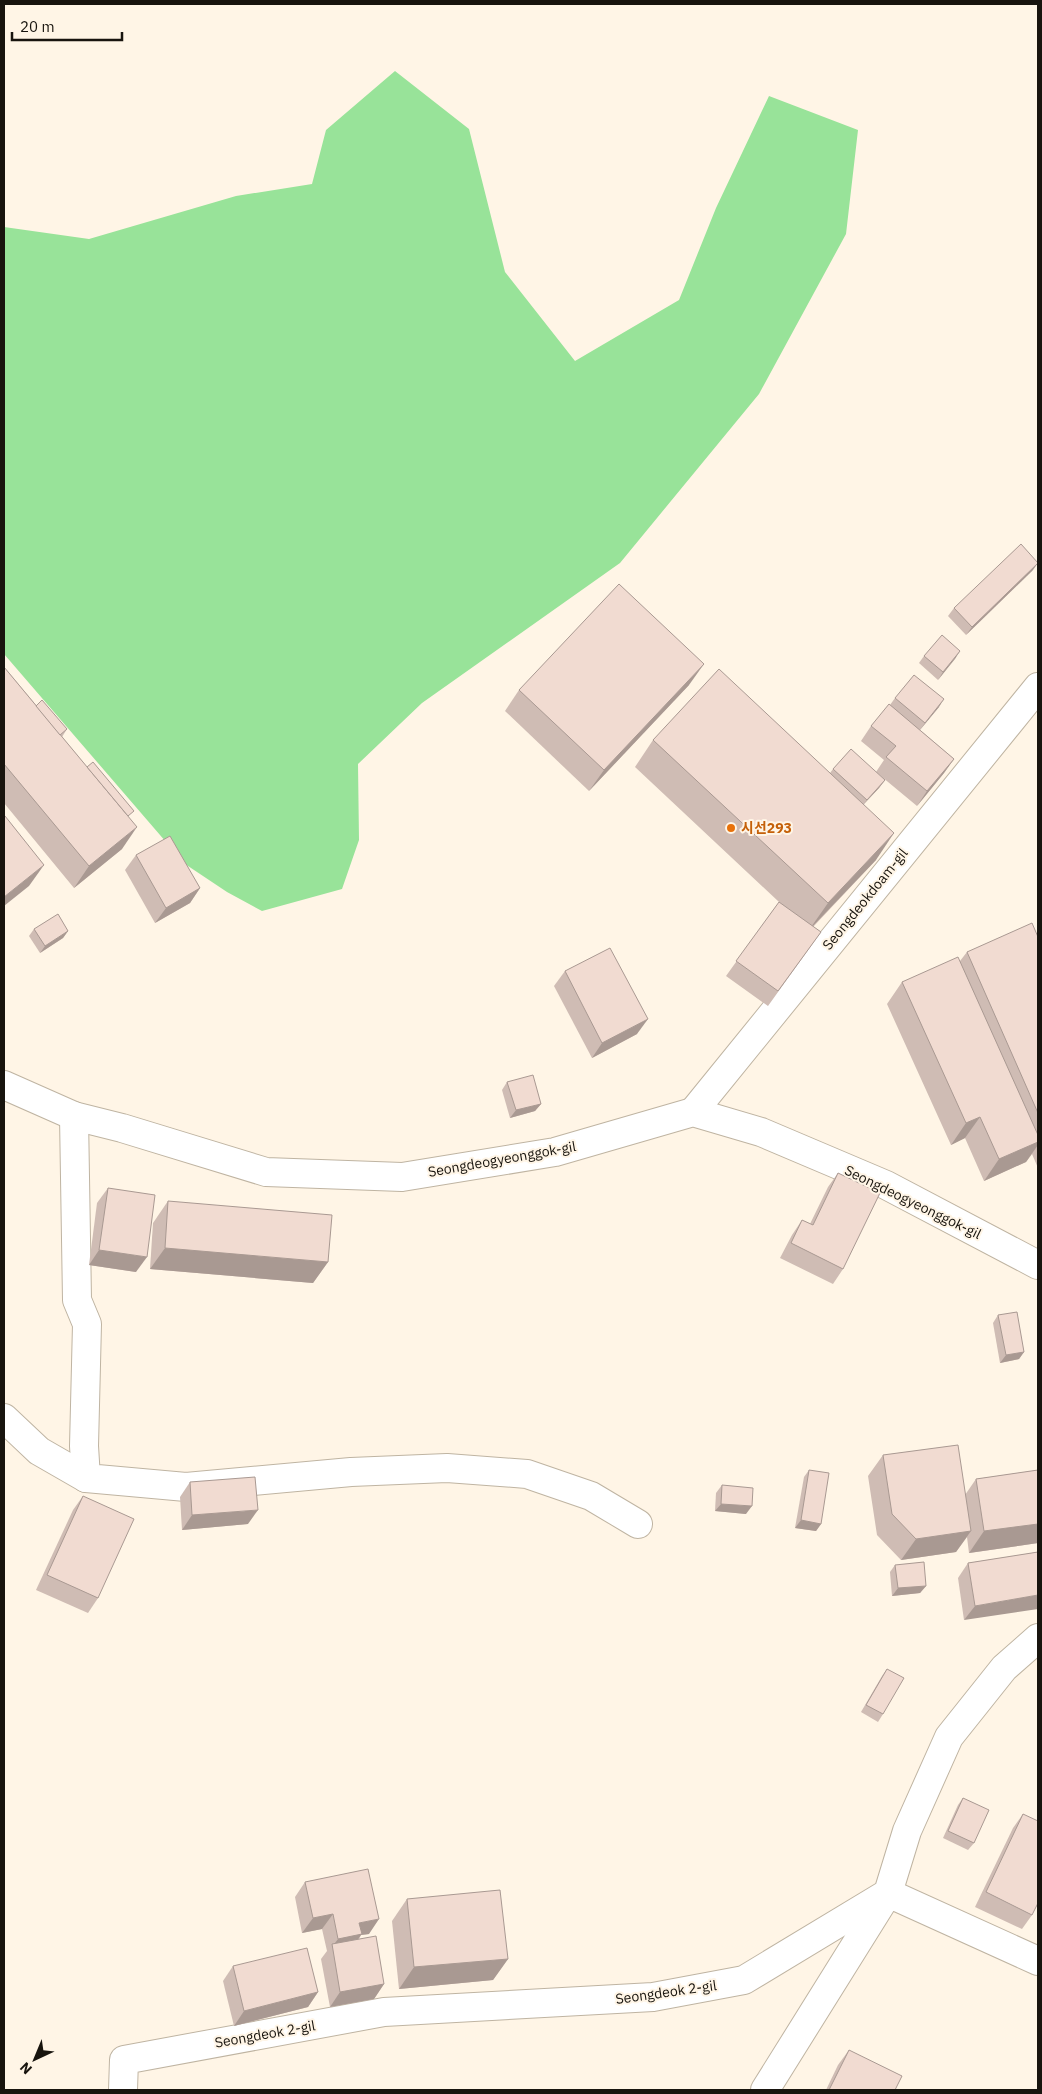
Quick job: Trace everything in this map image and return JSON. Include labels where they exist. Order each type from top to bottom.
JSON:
[{"type":"street","name":"Seongdeokdoam-gil","points":[[693,1112],[1038,687]]},
{"type":"street","name":"Seongdeogyeonggok-gil","points":[[4,1085],[74,1116],[122,1128],[266,1172],[402,1177],[555,1152],[693,1112],[761,1132],[886,1185],[1038,1265]]},
{"type":"street","points":[[74,1116],[77,1300],[87,1324],[84,1446],[86,1478]]},
{"type":"street","points":[[4,1418],[39,1451],[86,1478],[186,1487],[351,1472],[447,1468],[527,1474],[591,1496],[638,1524]]},
{"type":"street","points":[[765,2090],[888,1893],[907,1831],[949,1737],[1004,1668],[1038,1638]]},
{"type":"street","points":[[888,1893],[1038,1961]]},
{"type":"street","name":"Seongdeok 2-gil","points":[[123,2090],[124,2060],[384,2012],[653,1997],[744,1980],[888,1893]]},
{"type":"green space","points":[[395,71],[469,129],[505,272],[575,361],[679,300],[716,208],[769,96],[858,130],[846,234],[759,394],[620,563],[422,703],[358,764],[359,840],[342,889],[262,911],[227,892],[185,864],[4,654],[4,227],[89,239],[236,196],[312,184],[326,130]]},
{"type":"building","points":[[1021,544],[1038,563],[972,627],[954,608]]},
{"type":"building","points":[[619,584],[704,664],[604,770],[519,690]]},
{"type":"building","points":[[942,635],[960,651],[943,672],[924,656]]},
{"type":"building","points":[[4,667],[137,827],[89,866],[4,764]]},
{"type":"building","points":[[719,669],[894,833],[828,903],[653,740]]},
{"type":"building","points":[[914,675],[944,699],[925,723],[895,698]]},
{"type":"building","points":[[42,700],[67,729],[60,735],[36,706]]},
{"type":"building","points":[[889,704],[954,759],[927,791],[886,757],[896,746],[871,726]]},
{"type":"building","points":[[851,749],[885,780],[867,800],[833,769]]},
{"type":"building","points":[[93,762],[134,811],[128,816],[87,767]]},
{"type":"building","points":[[4,817],[44,865],[4,897]]},
{"type":"building","points":[[170,836],[200,888],[166,908],[136,855]]},
{"type":"building","points":[[779,902],[821,932],[778,991],[736,961]]},
{"type":"building","points":[[58,914],[68,931],[45,946],[34,929]]},
{"type":"building","points":[[1032,923],[1038,937],[1038,1113],[967,952]]},
{"type":"building","points":[[610,948],[648,1019],[602,1043],[565,971]]},
{"type":"building","points":[[958,957],[1038,1135],[1038,1142],[999,1159],[980,1117],[966,1123],[902,982]]},
{"type":"building","points":[[533,1075],[541,1104],[516,1110],[507,1082]]},
{"type":"building","points":[[838,1173],[880,1193],[843,1269],[791,1243],[802,1220],[813,1225]]},
{"type":"building","points":[[108,1188],[155,1195],[147,1257],[99,1250]]},
{"type":"building","points":[[168,1201],[332,1215],[328,1262],[165,1248]]},
{"type":"building","points":[[1017,1312],[1024,1352],[1006,1355],[998,1315]]},
{"type":"building","points":[[958,1445],[971,1531],[916,1539],[892,1514],[883,1455]]},
{"type":"building","points":[[809,1470],[829,1473],[821,1524],[801,1520]]},
{"type":"building","points":[[1038,1470],[1038,1524],[984,1531],[976,1479]]},
{"type":"building","points":[[255,1477],[258,1510],[192,1515],[190,1482]]},
{"type":"building","points":[[722,1485],[753,1488],[752,1506],[721,1504]]},
{"type":"building","points":[[83,1496],[134,1519],[98,1598],[47,1575]]},
{"type":"building","points":[[1038,1552],[1038,1595],[975,1606],[968,1563]]},
{"type":"building","points":[[924,1562],[926,1586],[898,1588],[895,1565]]},
{"type":"building","points":[[887,1669],[904,1678],[883,1714],[866,1705]]},
{"type":"building","points":[[963,1798],[989,1810],[974,1843],[948,1831]]},
{"type":"building","points":[[1023,1814],[1038,1821],[1038,1903],[1032,1915],[986,1892]]},
{"type":"building","points":[[368,1869],[379,1919],[359,1923],[362,1934],[338,1939],[333,1914],[313,1918],[305,1882]]},
{"type":"building","points":[[500,1890],[508,1959],[414,1967],[407,1899]]},
{"type":"building","points":[[376,1936],[384,1984],[340,1992],[332,1944]]},
{"type":"building","points":[[307,1948],[318,1992],[244,2011],[233,1966]]},
{"type":"building","points":[[849,2050],[902,2076],[895,2090],[829,2090]]},
{"type":"place","name":"시선293","points":[[731,828]]}]
